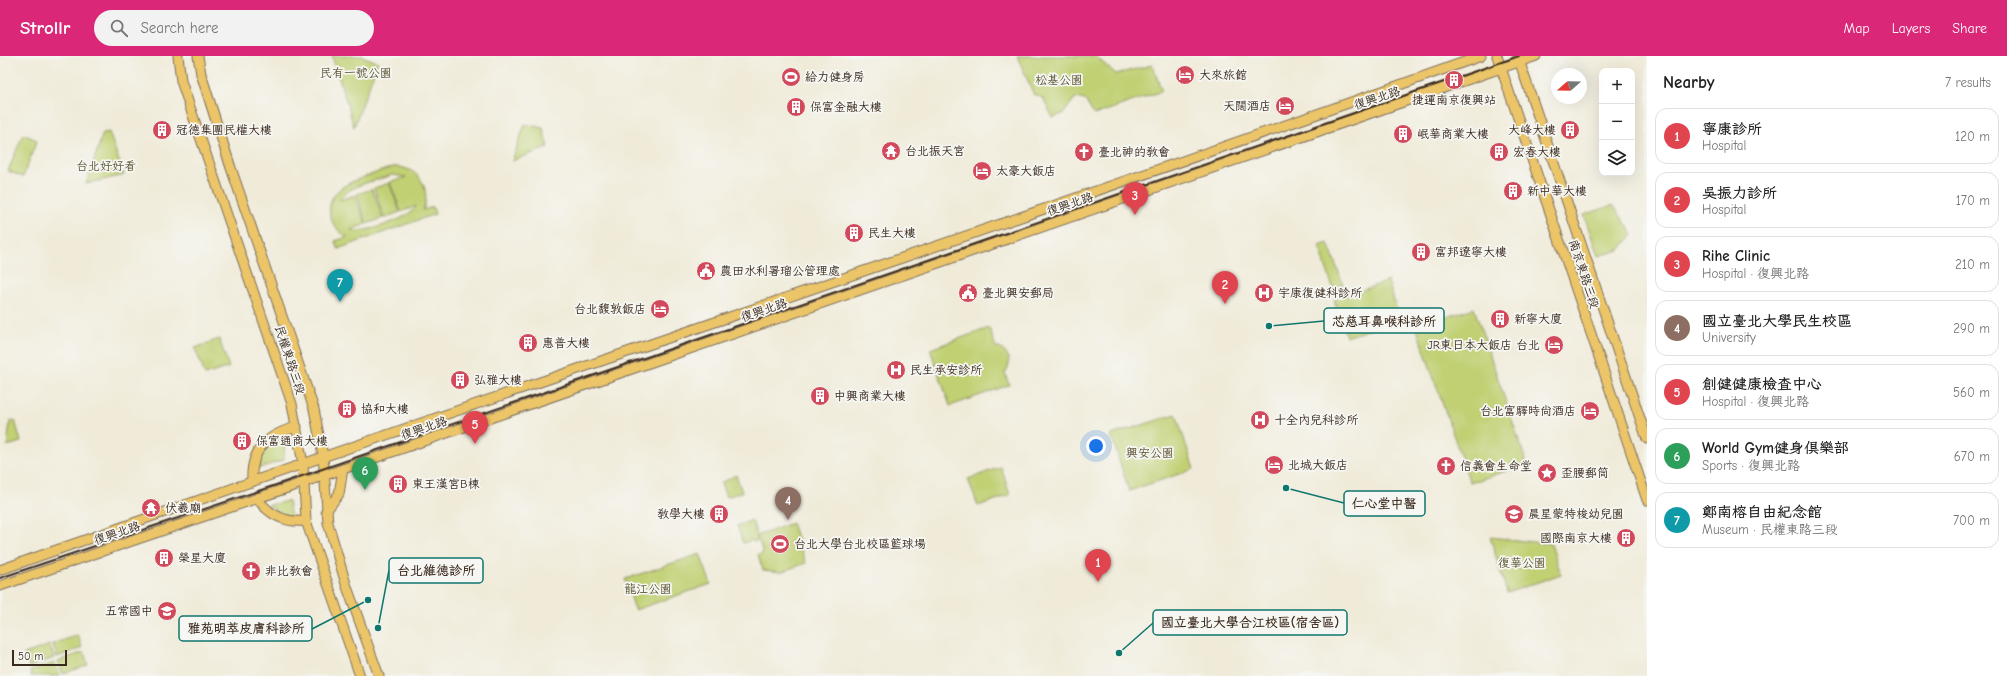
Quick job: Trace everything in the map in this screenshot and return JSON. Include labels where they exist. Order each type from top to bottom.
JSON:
[{"type":"main road","name":"民權東路三段","points":[[178,56],[181,81],[271,339],[292,404],[303,464],[306,522],[360,676]]},
{"type":"main road","name":"民權東路三段","points":[[198,56],[201,74],[228,154],[230,168],[314,409],[323,456],[328,523],[346,584],[379,676]]},
{"type":"main road","name":"復興北路","points":[[0,570],[323,456],[1081,196],[1481,56]]},
{"type":"main road","name":"南京東路三段","points":[[1497,56],[1571,269],[1595,347],[1647,500]]},
{"type":"main road","name":"復興北路","points":[[0,586],[344,469],[1501,69],[1518,59],[1536,56]]},
{"type":"main road","name":"南京東路三段","points":[[1518,59],[1647,439]]},
{"type":"main road","points":[[252,482],[254,461],[264,443],[281,431],[297,427]]},
{"type":"main road","points":[[326,512],[339,494],[344,469]]},
{"type":"main road","points":[[257,498],[267,510],[280,518],[295,522],[306,522]]},
{"type":"green space","name":"民有一號公園","points":[[332,56],[362,56],[378,62],[354,127]]},
{"type":"green space","name":"松基公園","points":[[1017,56],[1095,56],[1116,74],[1152,65],[1162,91],[1094,115],[1085,100],[1075,98],[1064,113],[1053,118],[1043,98],[1034,95]]},
{"type":"green space","points":[[525,124],[543,128],[548,147],[512,161]]},
{"type":"green space","name":"台北好好看","points":[[109,132],[124,175],[86,184],[103,133]]},
{"type":"green space","points":[[23,134],[37,140],[23,177],[8,171]]},
{"type":"green space","points":[[394,167],[410,170],[416,174],[424,186],[426,194],[423,210],[433,207],[435,214],[338,249],[335,241],[347,237],[336,228],[330,215],[330,206],[336,193],[348,184]],"holes":[[[392,175],[406,177],[390,182],[401,212],[416,206],[412,211],[405,216],[376,228],[357,231],[351,230],[366,224],[355,195],[340,200],[344,195],[363,184]]]},
{"type":"green space","points":[[389,183],[400,212],[384,218],[374,188]]},
{"type":"green space","points":[[372,189],[383,218],[367,224],[357,194]]},
{"type":"green space","points":[[1613,205],[1633,234],[1620,250],[1598,256],[1584,215]]},
{"type":"green space","points":[[1328,243],[1343,284],[1333,288],[1319,246]]},
{"type":"green space","points":[[1388,281],[1400,320],[1346,337],[1334,300]]},
{"type":"green space","points":[[1474,308],[1527,464],[1470,483],[1416,327]]},
{"type":"green space","points":[[989,328],[996,347],[1004,351],[1008,357],[1009,365],[1005,373],[1009,385],[950,406],[930,349]]},
{"type":"green space","points":[[219,339],[229,367],[205,375],[195,348]]},
{"type":"green space","name":"興安公園","points":[[1176,414],[1194,469],[1129,491],[1111,435]]},
{"type":"green space","points":[[15,420],[21,442],[7,446],[10,421]]},
{"type":"green space","points":[[285,435],[284,460],[257,469],[260,457],[265,448]]},
{"type":"green space","points":[[1001,467],[1010,495],[978,506],[968,479]]},
{"type":"green space","points":[[736,475],[742,492],[726,497],[721,483]]},
{"type":"green space","points":[[288,501],[291,517],[286,517],[268,505]]},
{"type":"green space","points":[[752,520],[757,541],[753,542],[752,540],[743,543],[737,526]]},
{"type":"green space","name":"台北大學台北校區籃球場","points":[[792,523],[806,563],[781,572],[763,570],[758,555],[763,553],[757,536]]},
{"type":"green space","name":"復華公園","points":[[1490,537],[1551,544],[1561,574],[1507,593]]},
{"type":"green space","name":"龍江公園","points":[[700,554],[711,584],[635,610],[625,579]]},
{"type":"green space","points":[[78,635],[82,648],[57,657],[53,644]]},
{"type":"green space","points":[[50,645],[54,658],[29,667],[24,654]]},
{"type":"green space","points":[[84,652],[88,665],[63,674],[58,661]]},
{"type":"green space","points":[[55,663],[60,676],[31,676],[30,671]]},
{"type":"railway","points":[[0,578],[273,486],[1519,56]]},
{"type":"place","name":"大來旅館","points":[[1185,75]]},
{"type":"place","name":"給力健身房","points":[[791,77]]},
{"type":"place","name":"捷運南京復興站","points":[[1454,80]]},
{"type":"place","name":"天闊酒店","points":[[1285,106]]},
{"type":"place","name":"保富金融大樓","points":[[796,107]]},
{"type":"place","name":"冠德集團民權大樓","points":[[162,130]]},
{"type":"place","name":"大峰大樓","points":[[1570,130]]},
{"type":"place","name":"岷華商業大樓","points":[[1403,134]]},
{"type":"place","name":"台北振天宮","points":[[891,151]]},
{"type":"place","name":"臺北神的教會","points":[[1084,152]]},
{"type":"place","name":"宏春大樓","points":[[1499,152]]},
{"type":"place","name":"太豪大飯店","points":[[982,171]]},
{"type":"place","name":"新中華大樓","points":[[1513,191]]},
{"type":"place","name":"Rihe Clinic","points":[[1135,215]]},
{"type":"place","name":"民生大樓","points":[[854,233]]},
{"type":"place","name":"富邦遼寧大樓","points":[[1421,252]]},
{"type":"place","name":"農田水利署瑠公管理處","points":[[706,271]]},
{"type":"place","name":"臺北興安郵局","points":[[968,293]]},
{"type":"place","name":"宇康復健科診所","points":[[1264,293]]},
{"type":"place","name":"鄭南榕自由紀念館","points":[[340,302]]},
{"type":"place","name":"吳振力診所","points":[[1225,304]]},
{"type":"place","name":"台北馥敦飯店","points":[[660,309]]},
{"type":"place","name":"新寧大廈","points":[[1500,319]]},
{"type":"place","name":"芯慈耳鼻喉科診所","points":[[1269,326]]},
{"type":"place","name":"惠普大樓","points":[[528,343]]},
{"type":"place","name":"JR東日本大飯店 台北","points":[[1554,345]]},
{"type":"place","name":"民生承安診所","points":[[896,370]]},
{"type":"place","name":"弘雅大樓","points":[[460,380]]},
{"type":"place","name":"中興商業大樓","points":[[820,396]]},
{"type":"place","name":"協和大樓","points":[[347,409]]},
{"type":"place","name":"台北富驛時尚酒店","points":[[1590,411]]},
{"type":"place","name":"十全內兒科診所","points":[[1260,420]]},
{"type":"place","name":"保富通商大樓","points":[[242,441]]},
{"type":"place","name":"創健健康檢查中心","points":[[475,444]]},
{"type":"place","name":"北城大飯店","points":[[1274,465]]},
{"type":"place","name":"信義會生命堂","points":[[1446,466]]},
{"type":"place","name":"歪腰郵筒","points":[[1547,473]]},
{"type":"place","name":"東王漢宮B棟","points":[[398,484]]},
{"type":"place","name":"仁心堂中醫","points":[[1286,488]]},
{"type":"place","name":"World Gym健身俱樂部","points":[[365,490]]},
{"type":"place","name":"伏羲廟","points":[[151,508]]},
{"type":"place","name":"教學大樓","points":[[719,514]]},
{"type":"place","name":"晨星蒙特梭幼兒園","points":[[1514,514]]},
{"type":"place","name":"國立臺北大學民生校區","points":[[788,520]]},
{"type":"place","name":"國際南京大樓","points":[[1626,538]]},
{"type":"place","name":"台北大學台北校區籃球場","points":[[780,544]]},
{"type":"place","name":"榮星大廈","points":[[164,558]]},
{"type":"place","name":"非比教會","points":[[251,571]]},
{"type":"place","name":"寧康診所","points":[[1098,582]]},
{"type":"place","name":"雅苑明萃皮膚科診所","points":[[368,600]]},
{"type":"place","name":"五常國中","points":[[167,611]]},
{"type":"place","name":"台北維德診所","points":[[378,628]]},
{"type":"place","name":"國立臺北大學合江校區(宿舍區)","points":[[1119,653]]}]
